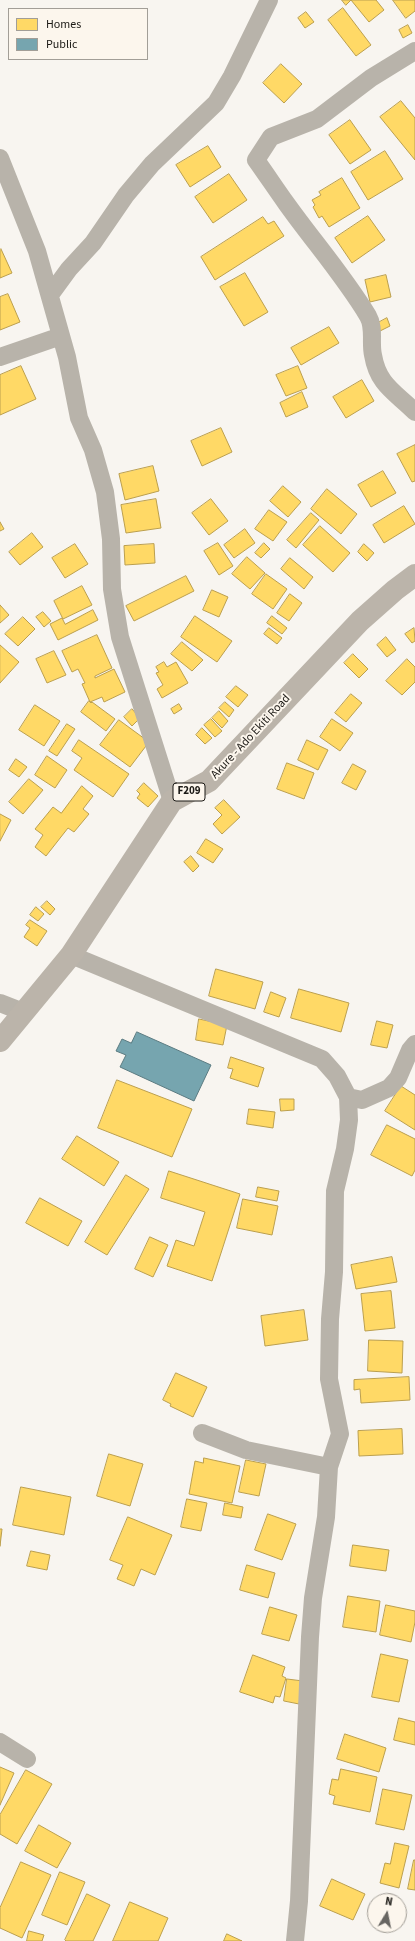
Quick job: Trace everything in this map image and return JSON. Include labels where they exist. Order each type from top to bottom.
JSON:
[{"type":"main road","name":"Akure - Ado Ekiti Road","points":[[0,1041],[71,956],[172,801],[209,781],[360,621],[395,590],[415,575]]},
{"type":"street","points":[[50,295],[93,243],[126,195],[152,164],[216,103],[232,76],[269,0]]},
{"type":"street","points":[[415,51],[371,78],[317,119],[271,137],[256,160],[286,204],[352,288],[370,320],[373,335],[373,354],[378,372],[385,386],[415,412]]},
{"type":"street","points":[[0,158],[37,251],[68,357],[79,418],[93,450],[105,492],[111,539],[112,589],[120,637],[172,801]]},
{"type":"street","points":[[0,357],[61,336]]},
{"type":"street","points":[[71,956],[322,1059],[337,1076],[348,1097],[349,1120],[345,1149],[335,1191],[334,1272],[330,1319],[329,1379],[340,1434],[329,1468],[326,1517],[313,1598],[310,1637],[304,1800],[295,1941]]},
{"type":"street","points":[[0,1003],[23,1012]]},
{"type":"street","points":[[348,1097],[362,1100],[389,1088],[398,1078],[410,1050],[415,1044]]},
{"type":"street","points":[[202,1433],[246,1450],[329,1468]]},
{"type":"street","points":[[0,1742],[27,1759]]},
{"type":"building: Homes","points":[[342,0],[351,0],[346,5]]},
{"type":"building: Homes","points":[[351,0],[376,0],[384,10],[369,22]]},
{"type":"building: Homes","points":[[393,0],[415,0],[415,11],[406,18]]},
{"type":"building: Homes","points":[[343,8],[371,45],[356,56],[328,20]]},
{"type":"building: Homes","points":[[306,12],[314,22],[305,28],[298,18]]},
{"type":"building: Homes","points":[[408,25],[412,33],[403,38],[399,30]]},
{"type":"building: Homes","points":[[281,64],[302,84],[284,103],[263,83]]},
{"type":"building: Homes","points":[[401,101],[415,118],[415,160],[380,117]]},
{"type":"building: Homes","points":[[350,120],[371,150],[350,164],[329,135]]},
{"type":"building: Homes","points":[[208,146],[221,167],[190,187],[176,165]]},
{"type":"building: Homes","points":[[385,151],[403,179],[368,200],[351,172]]},
{"type":"building: Homes","points":[[229,174],[247,200],[213,223],[195,197]]},
{"type":"building: Homes","points":[[342,178],[360,208],[329,227],[322,216],[319,218],[313,207],[315,205],[312,200],[321,195],[319,192]]},
{"type":"building: Homes","points":[[368,216],[385,240],[352,263],[335,238]]},
{"type":"building: Homes","points":[[263,217],[268,224],[274,221],[284,236],[215,280],[201,257]]},
{"type":"building: Homes","points":[[1,249],[12,273],[0,278],[0,250]]},
{"type":"building: Homes","points":[[245,273],[268,312],[244,326],[220,287]]},
{"type":"building: Homes","points":[[386,275],[391,297],[370,302],[365,280]]},
{"type":"building: Homes","points":[[8,294],[20,322],[0,330],[0,297]]},
{"type":"building: Homes","points":[[387,318],[390,326],[380,331],[376,324]]},
{"type":"building: Homes","points":[[329,327],[339,343],[301,365],[291,348]]},
{"type":"building: Homes","points":[[21,366],[36,399],[0,415],[0,375]]},
{"type":"building: Homes","points":[[298,366],[307,388],[286,396],[276,375]]},
{"type":"building: Homes","points":[[362,380],[374,401],[346,418],[333,397]]},
{"type":"building: Homes","points":[[302,392],[308,407],[286,417],[280,403]]},
{"type":"building: Homes","points":[[221,428],[232,452],[202,466],[191,441]]},
{"type":"building: Homes","points":[[415,445],[415,481],[412,482],[397,454]]},
{"type":"building: Homes","points":[[153,466],[159,491],[125,500],[119,474]]},
{"type":"building: Homes","points":[[383,471],[396,493],[371,507],[358,485]]},
{"type":"building: Homes","points":[[283,486],[301,502],[288,517],[270,501]]},
{"type":"building: Homes","points":[[327,489],[357,514],[341,534],[311,509]]},
{"type":"building: Homes","points":[[156,499],[161,528],[126,533],[121,505]]},
{"type":"building: Homes","points":[[211,499],[228,521],[209,535],[192,513]]},
{"type":"building: Homes","points":[[404,506],[415,524],[384,543],[373,525]]},
{"type":"building: Homes","points":[[269,510],[287,522],[273,541],[255,529]]},
{"type":"building: Homes","points":[[311,513],[319,520],[296,548],[287,540]]},
{"type":"building: Homes","points":[[0,522],[4,529],[0,531]]},
{"type":"building: Homes","points":[[320,526],[350,553],[333,572],[303,545]]},
{"type":"building: Homes","points":[[245,529],[255,543],[234,558],[224,545]]},
{"type":"building: Homes","points":[[32,533],[43,547],[20,565],[9,552]]},
{"type":"building: Homes","points":[[218,543],[233,566],[219,575],[204,551]]},
{"type":"building: Homes","points":[[264,543],[270,549],[261,558],[255,553]]},
{"type":"building: Homes","points":[[75,544],[88,564],[65,578],[52,558]]},
{"type":"building: Homes","points":[[154,544],[155,563],[125,565],[124,546]]},
{"type":"building: Homes","points":[[364,544],[374,553],[367,561],[358,552]]},
{"type":"building: Homes","points":[[247,557],[265,573],[250,589],[232,574]]},
{"type":"building: Homes","points":[[290,558],[313,577],[304,589],[281,569]]},
{"type":"building: Homes","points":[[266,574],[287,589],[273,609],[252,594]]},
{"type":"building: Homes","points":[[186,576],[194,591],[134,621],[126,606]]},
{"type":"building: Homes","points":[[82,586],[92,605],[63,619],[54,601]]},
{"type":"building: Homes","points":[[212,590],[228,597],[219,617],[203,610]]},
{"type":"building: Homes","points":[[290,594],[302,603],[289,621],[277,613]]},
{"type":"building: Homes","points":[[0,605],[9,615],[0,623]]},
{"type":"building: Homes","points":[[93,610],[98,620],[58,640],[50,624],[62,618],[65,624]]},
{"type":"building: Homes","points":[[43,612],[51,621],[44,627],[36,617]]},
{"type":"building: Homes","points":[[195,616],[232,641],[217,662],[181,637]]},
{"type":"building: Homes","points":[[272,616],[287,628],[282,634],[267,623]]},
{"type":"building: Homes","points":[[23,617],[35,629],[18,646],[5,634]]},
{"type":"building: Homes","points":[[269,628],[282,638],[277,644],[264,634]]},
{"type":"building: Homes","points":[[414,628],[415,641],[412,643],[405,634]]},
{"type":"building: Homes","points":[[97,635],[112,668],[95,676],[95,678],[114,669],[125,692],[104,702],[102,697],[90,702],[82,684],[85,683],[78,669],[72,672],[62,651]]},
{"type":"building: Homes","points":[[386,637],[396,650],[387,657],[377,645]]},
{"type":"building: Homes","points":[[182,642],[203,660],[192,671],[171,654]]},
{"type":"building: Homes","points":[[0,645],[19,662],[0,683]]},
{"type":"building: Homes","points":[[54,651],[66,675],[47,683],[36,659]]},
{"type":"building: Homes","points":[[353,654],[368,669],[359,678],[344,663]]},
{"type":"building: Homes","points":[[407,659],[415,667],[415,682],[402,695],[386,681]]},
{"type":"building: Homes","points":[[164,662],[167,667],[176,662],[188,683],[162,698],[157,689],[163,685],[156,673],[159,672],[156,667]]},
{"type":"building: Homes","points":[[236,686],[248,695],[238,707],[226,697]]},
{"type":"building: Homes","points":[[351,694],[362,703],[346,722],[335,713]]},
{"type":"building: Homes","points":[[89,701],[115,719],[106,731],[81,712]]},
{"type":"building: Homes","points":[[225,702],[234,710],[229,717],[219,708]]},
{"type":"building: Homes","points":[[179,704],[182,709],[174,714],[171,709]]},
{"type":"building: Homes","points":[[35,705],[60,721],[44,746],[19,730]]},
{"type":"building: Homes","points":[[132,709],[140,718],[132,726],[124,717]]},
{"type":"building: Homes","points":[[219,711],[228,721],[222,728],[212,718]]},
{"type":"building: Homes","points":[[211,719],[222,731],[215,737],[204,725]]},
{"type":"building: Homes","points":[[332,719],[353,733],[340,751],[320,737]]},
{"type":"building: Homes","points":[[119,720],[149,742],[130,767],[100,745]]},
{"type":"building: Homes","points":[[67,724],[75,729],[57,756],[49,751]]},
{"type":"building: Homes","points":[[202,728],[212,738],[205,744],[196,735]]},
{"type":"building: Homes","points":[[79,740],[129,774],[113,797],[74,770],[82,758],[72,751]]},
{"type":"building: Homes","points":[[307,740],[328,750],[318,770],[298,760]]},
{"type":"building: Homes","points":[[47,756],[67,770],[55,788],[35,775]]},
{"type":"building: Homes","points":[[16,759],[27,767],[19,777],[9,770]]},
{"type":"building: Homes","points":[[287,763],[314,773],[304,799],[277,789]]},
{"type":"building: Homes","points":[[353,764],[366,771],[356,790],[342,783]]},
{"type":"building: Homes","points":[[29,779],[43,790],[23,814],[9,802]]},
{"type":"building: Homes","points":[[144,783],[158,796],[148,807],[137,798],[140,794],[137,791]]},
{"type":"building: Homes","points":[[82,786],[93,796],[83,809],[89,814],[74,832],[68,828],[46,856],[35,847],[43,835],[35,829],[53,807],[61,813]]},
{"type":"building: Homes","points":[[224,800],[240,817],[222,834],[213,824],[222,815],[215,808]]},
{"type":"building: Homes","points":[[0,814],[11,820],[0,841]]},
{"type":"building: Homes","points":[[206,839],[223,849],[213,863],[197,853]]},
{"type":"building: Homes","points":[[191,856],[199,866],[193,872],[184,862]]},
{"type":"building: Homes","points":[[47,901],[55,909],[50,915],[41,907]]},
{"type":"building: Homes","points":[[36,907],[44,914],[38,921],[30,915]]},
{"type":"building: Homes","points":[[30,920],[47,931],[37,946],[24,937],[30,928],[26,925]]},
{"type":"building: Homes","points":[[216,969],[263,982],[255,1009],[209,996]]},
{"type":"building: Homes","points":[[299,989],[349,1003],[341,1032],[291,1018]]},
{"type":"building: Homes","points":[[271,992],[286,998],[279,1017],[264,1012]]},
{"type":"building: Homes","points":[[199,1019],[227,1025],[223,1045],[196,1040]]},
{"type":"building: Homes","points":[[377,1021],[393,1025],[387,1048],[371,1045]]},
{"type":"building: Homes","points":[[231,1057],[264,1068],[258,1087],[230,1078],[233,1069],[228,1068]]},
{"type":"building: Homes","points":[[117,1080],[192,1109],[172,1157],[98,1128]]},
{"type":"building: Homes","points":[[401,1086],[415,1095],[415,1130],[385,1111]]},
{"type":"building: Homes","points":[[280,1099],[294,1099],[294,1110],[281,1111]]},
{"type":"building: Homes","points":[[249,1109],[275,1112],[273,1128],[247,1124]]},
{"type":"building: Homes","points":[[387,1125],[415,1139],[415,1170],[412,1176],[371,1155]]},
{"type":"building: Homes","points":[[77,1136],[119,1162],[104,1186],[62,1159]]},
{"type":"building: Homes","points":[[169,1171],[240,1194],[212,1281],[167,1266],[176,1240],[194,1246],[205,1212],[161,1198]]},
{"type":"building: Homes","points":[[126,1175],[149,1189],[107,1255],[85,1242]]},
{"type":"building: Homes","points":[[258,1187],[279,1191],[277,1201],[256,1197]]},
{"type":"building: Homes","points":[[40,1198],[82,1221],[68,1246],[26,1223]]},
{"type":"building: Homes","points":[[243,1199],[278,1206],[272,1235],[237,1228]]},
{"type":"building: Homes","points":[[150,1237],[168,1245],[153,1277],[135,1269]]},
{"type":"building: Homes","points":[[392,1257],[397,1282],[356,1289],[351,1265]]},
{"type":"building: Homes","points":[[391,1291],[395,1328],[365,1331],[361,1294]]},
{"type":"building: Homes","points":[[304,1310],[308,1340],[265,1346],[261,1316]]},
{"type":"building: Homes","points":[[369,1340],[403,1341],[402,1373],[368,1371]]},
{"type":"building: Homes","points":[[176,1373],[207,1387],[193,1417],[170,1406],[171,1404],[163,1400]]},
{"type":"building: Homes","points":[[409,1377],[410,1400],[361,1403],[360,1389],[354,1390],[354,1380]]},
{"type":"building: Homes","points":[[402,1429],[403,1454],[359,1456],[358,1431]]},
{"type":"building: Homes","points":[[109,1454],[143,1464],[130,1506],[97,1496]]},
{"type":"building: Homes","points":[[204,1458],[240,1466],[232,1503],[189,1494],[195,1461],[203,1463]]},
{"type":"building: Homes","points":[[246,1460],[266,1464],[259,1496],[239,1492]]},
{"type":"building: Homes","points":[[21,1487],[71,1497],[64,1535],[13,1525]]},
{"type":"building: Homes","points":[[187,1499],[207,1503],[201,1531],[181,1527]]},
{"type":"building: Homes","points":[[225,1503],[243,1507],[241,1518],[223,1515]]},
{"type":"building: Homes","points":[[268,1514],[296,1524],[282,1560],[255,1550]]},
{"type":"building: Homes","points":[[128,1517],[172,1535],[155,1575],[141,1569],[134,1586],[117,1579],[123,1565],[110,1560]]},
{"type":"building: Homes","points":[[0,1529],[2,1529],[0,1546]]},
{"type":"building: Homes","points":[[353,1545],[389,1550],[386,1571],[350,1566]]},
{"type":"building: Homes","points":[[31,1551],[50,1555],[47,1570],[27,1566]]},
{"type":"building: Homes","points":[[247,1565],[275,1573],[268,1598],[240,1590]]},
{"type":"building: Homes","points":[[348,1596],[380,1601],[376,1632],[343,1627]]},
{"type":"building: Homes","points":[[386,1605],[415,1611],[415,1622],[411,1642],[380,1635]]},
{"type":"building: Homes","points":[[270,1607],[297,1615],[289,1641],[262,1634]]},
{"type":"building: Homes","points":[[381,1654],[408,1660],[399,1702],[372,1697]]},
{"type":"building: Homes","points":[[253,1655],[285,1667],[282,1676],[286,1678],[280,1697],[275,1696],[273,1703],[240,1692]]},
{"type":"building: Homes","points":[[287,1679],[303,1681],[299,1704],[284,1701]]},
{"type":"building: Homes","points":[[399,1718],[415,1722],[415,1745],[394,1740]]},
{"type":"building: Homes","points":[[345,1734],[386,1748],[379,1772],[337,1759]]},
{"type":"building: Homes","points":[[0,1767],[14,1773],[0,1805]]},
{"type":"building: Homes","points":[[341,1769],[377,1777],[370,1812],[333,1804],[335,1796],[329,1794],[332,1779],[338,1780]]},
{"type":"building: Homes","points":[[26,1770],[52,1784],[17,1844],[0,1834],[0,1815]]},
{"type":"building: Homes","points":[[383,1789],[412,1795],[404,1830],[376,1824]]},
{"type":"building: Homes","points":[[39,1825],[71,1843],[57,1868],[25,1851]]},
{"type":"building: Homes","points":[[395,1843],[409,1846],[399,1888],[380,1883],[385,1863],[390,1864]]},
{"type":"building: Homes","points":[[415,1860],[415,1890],[408,1889]]},
{"type":"building: Homes","points":[[21,1862],[51,1875],[22,1938],[0,1928],[0,1908]]},
{"type":"building: Homes","points":[[60,1872],[85,1882],[67,1925],[42,1915]]},
{"type":"building: Homes","points":[[332,1879],[365,1894],[353,1920],[320,1906]]},
{"type":"building: Homes","points":[[87,1894],[110,1905],[93,1941],[66,1941],[65,1940]]},
{"type":"building: Homes","points":[[130,1902],[168,1918],[158,1941],[113,1941]]},
{"type":"building: Homes","points":[[29,1931],[44,1935],[42,1941],[27,1941]]},
{"type":"building: Homes","points":[[227,1934],[242,1941],[224,1941]]},
{"type":"building: Public","points":[[137,1032],[211,1065],[194,1101],[120,1067],[126,1055],[116,1051],[122,1039],[131,1043]]}]
